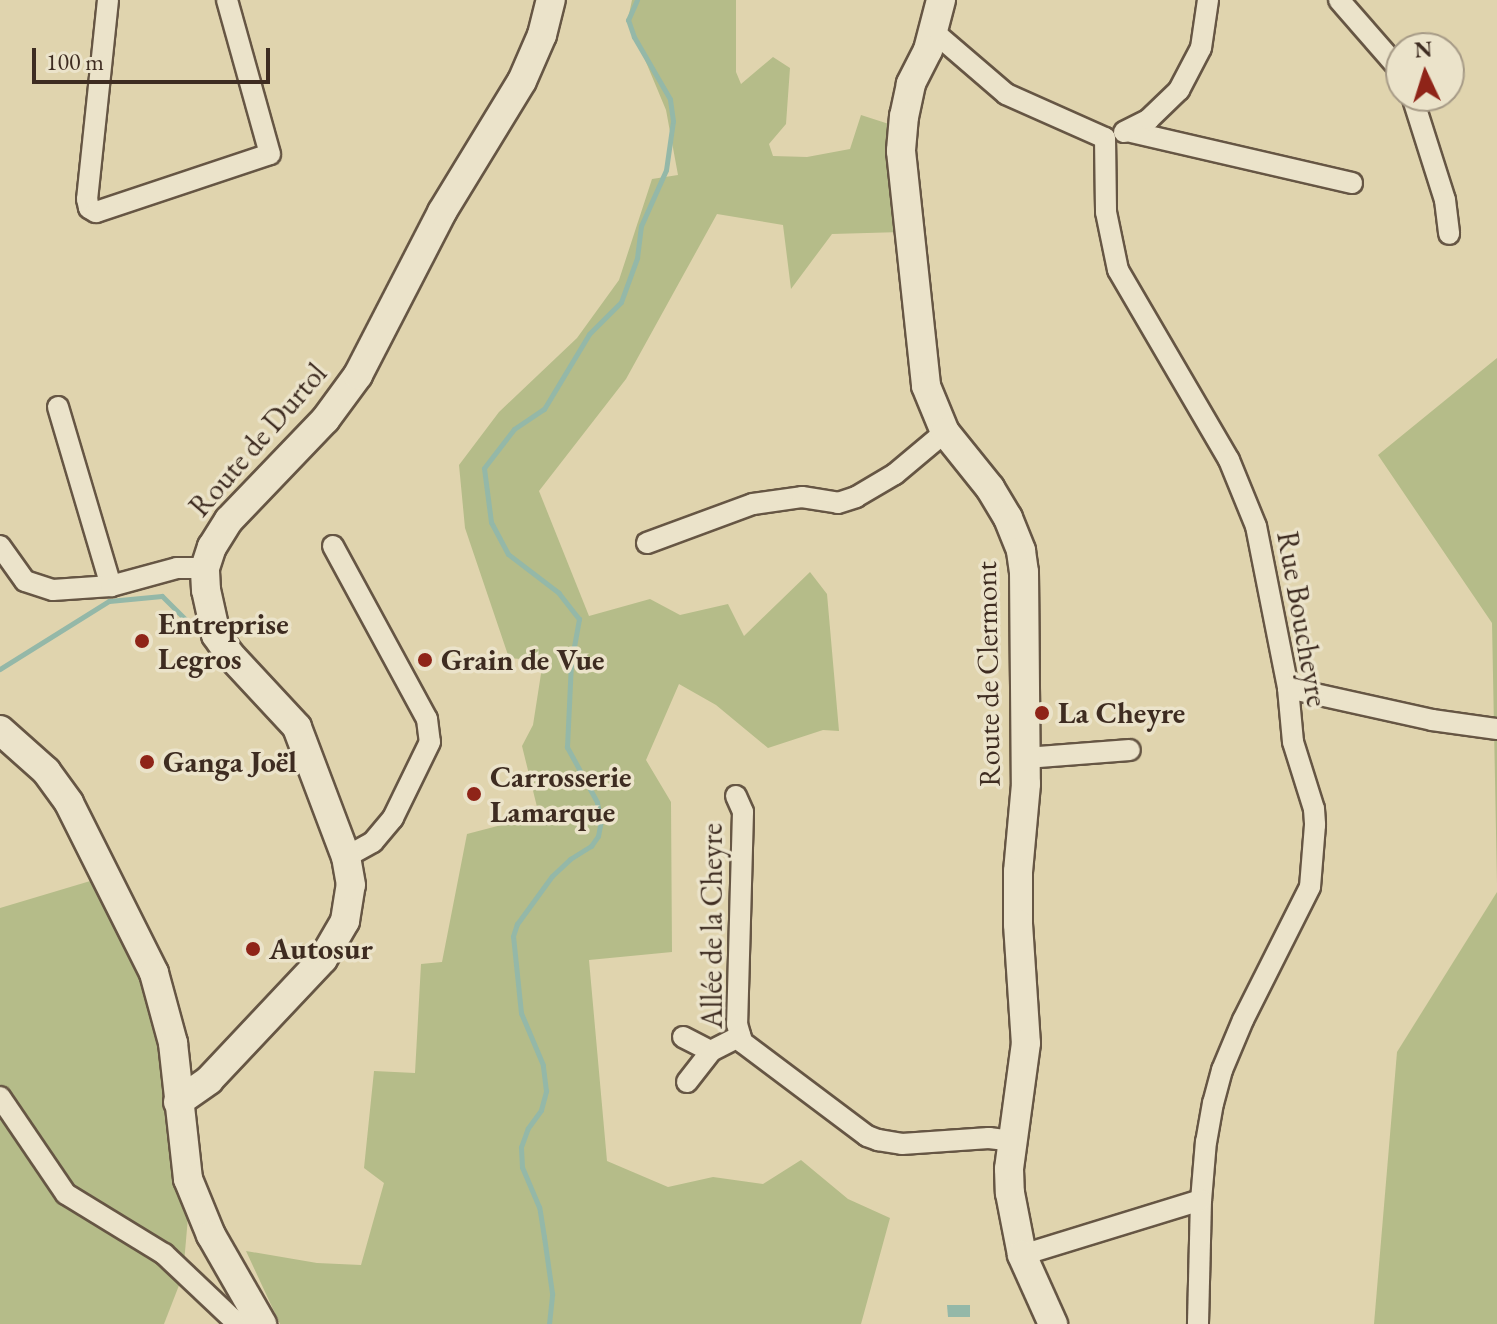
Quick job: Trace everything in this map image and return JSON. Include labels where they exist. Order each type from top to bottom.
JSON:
[{"type":"street","points":[[108,0],[89,208],[96,212],[107,211],[270,154],[227,0]]},
{"type":"street","name":"Route de Durtol","points":[[178,1102],[209,1080],[231,1058],[336,942],[349,903],[351,885],[346,857],[297,727],[230,655],[216,635],[205,568],[212,547],[229,520],[325,420],[358,375],[442,212],[522,81],[542,35],[551,0]]},
{"type":"street","name":"Route de Clermont","points":[[941,0],[934,32],[911,84],[901,151],[924,371],[933,410],[945,432],[999,502],[1021,551],[1026,758],[1018,872],[1026,1043],[1012,1141],[1010,1193],[1022,1255],[1053,1324]]},
{"type":"street","points":[[934,32],[1006,94],[1105,138],[1149,119],[1179,90],[1201,48],[1208,0]]},
{"type":"street","points":[[1339,0],[1385,53]]},
{"type":"street","points":[[1417,112],[1445,200],[1449,234]]},
{"type":"street","points":[[1127,131],[1352,183]]},
{"type":"street","name":"Rue Boucheyre","points":[[1105,138],[1106,212],[1117,266],[1229,460],[1264,552],[1288,688],[1293,742],[1314,809],[1314,866],[1303,906],[1259,983],[1222,1070],[1206,1141],[1201,1200],[1198,1324]]},
{"type":"street","points":[[58,407],[111,586]]},
{"type":"street","points":[[647,543],[753,504],[802,497],[838,503],[856,497],[895,474],[945,432]]},
{"type":"street","points":[[0,546],[25,581],[53,590],[111,586],[177,568],[205,568]]},
{"type":"street","points":[[333,546],[427,719],[430,742],[393,818],[373,842],[346,857]]},
{"type":"street","points":[[1288,688],[1432,720],[1497,729]]},
{"type":"street","points":[[0,730],[60,789],[121,902],[162,994],[173,1043],[186,1172],[197,1205],[262,1324]]},
{"type":"street","points":[[1026,758],[1130,750]]},
{"type":"street","name":"Allée de la Cheyre","points":[[736,796],[743,812],[740,1036],[754,1052],[878,1140],[902,1144],[989,1138],[1012,1141]]},
{"type":"street","points":[[687,1082],[711,1051],[740,1036]]},
{"type":"street","points":[[683,1037],[711,1051]]},
{"type":"street","points":[[0,1097],[66,1194],[164,1254],[238,1324]]},
{"type":"street","points":[[1022,1255],[1201,1200]]},
{"type":"green space","points":[[632,0],[736,0],[736,72],[741,84],[773,57],[790,68],[786,124],[769,144],[773,156],[807,157],[850,149],[861,115],[892,125],[902,232],[832,234],[791,289],[783,225],[717,214],[626,379],[539,491],[589,616],[650,599],[680,615],[728,604],[744,636],[810,572],[827,594],[839,731],[823,730],[768,748],[716,705],[679,684],[646,760],[671,802],[672,952],[589,960],[607,1161],[668,1187],[713,1177],[763,1184],[801,1160],[848,1199],[890,1218],[861,1324],[280,1324],[246,1251],[317,1263],[361,1265],[384,1183],[364,1168],[374,1071],[415,1073],[421,964],[442,962],[467,834],[539,815],[522,746],[533,725],[543,661],[509,658],[465,528],[459,465],[499,412],[577,338],[619,280],[652,179],[678,175],[666,110],[628,19]]},
{"type":"green space","points":[[1497,358],[1497,884],[1492,623],[1378,455]]},
{"type":"green space","points":[[107,876],[164,1000],[190,1194],[183,1275],[164,1324],[0,1324],[0,908]]},
{"type":"green space","points":[[1497,892],[1497,1324],[1374,1324],[1397,1052]]},
{"type":"shaded area","points":[[947,1305],[970,1305],[970,1317],[948,1317]]},
{"type":"waterway","points":[[549,1324],[552,1293],[544,1237],[539,1207],[522,1167],[521,1147],[528,1128],[541,1110],[546,1091],[543,1065],[521,1013],[513,936],[517,924],[552,876],[570,859],[591,846],[598,836],[601,820],[597,802],[567,747],[571,663],[579,619],[559,593],[508,554],[491,522],[484,468],[514,429],[544,409],[589,334],[621,302],[637,258],[641,226],[666,170],[673,121],[670,99],[634,37],[628,20],[637,0]]},
{"type":"waterway","points":[[0,669],[109,601],[162,596],[185,619]]},
{"type":"place","name":"Entreprise Legros","points":[[142,641]]},
{"type":"place","name":"Grain de Vue","points":[[425,660]]},
{"type":"place","name":"La Cheyre","points":[[1042,713]]},
{"type":"place","name":"Ganga Joël","points":[[147,762]]},
{"type":"place","name":"Carrosserie Lamarque","points":[[474,794]]},
{"type":"place","name":"Autosur","points":[[253,949]]}]
